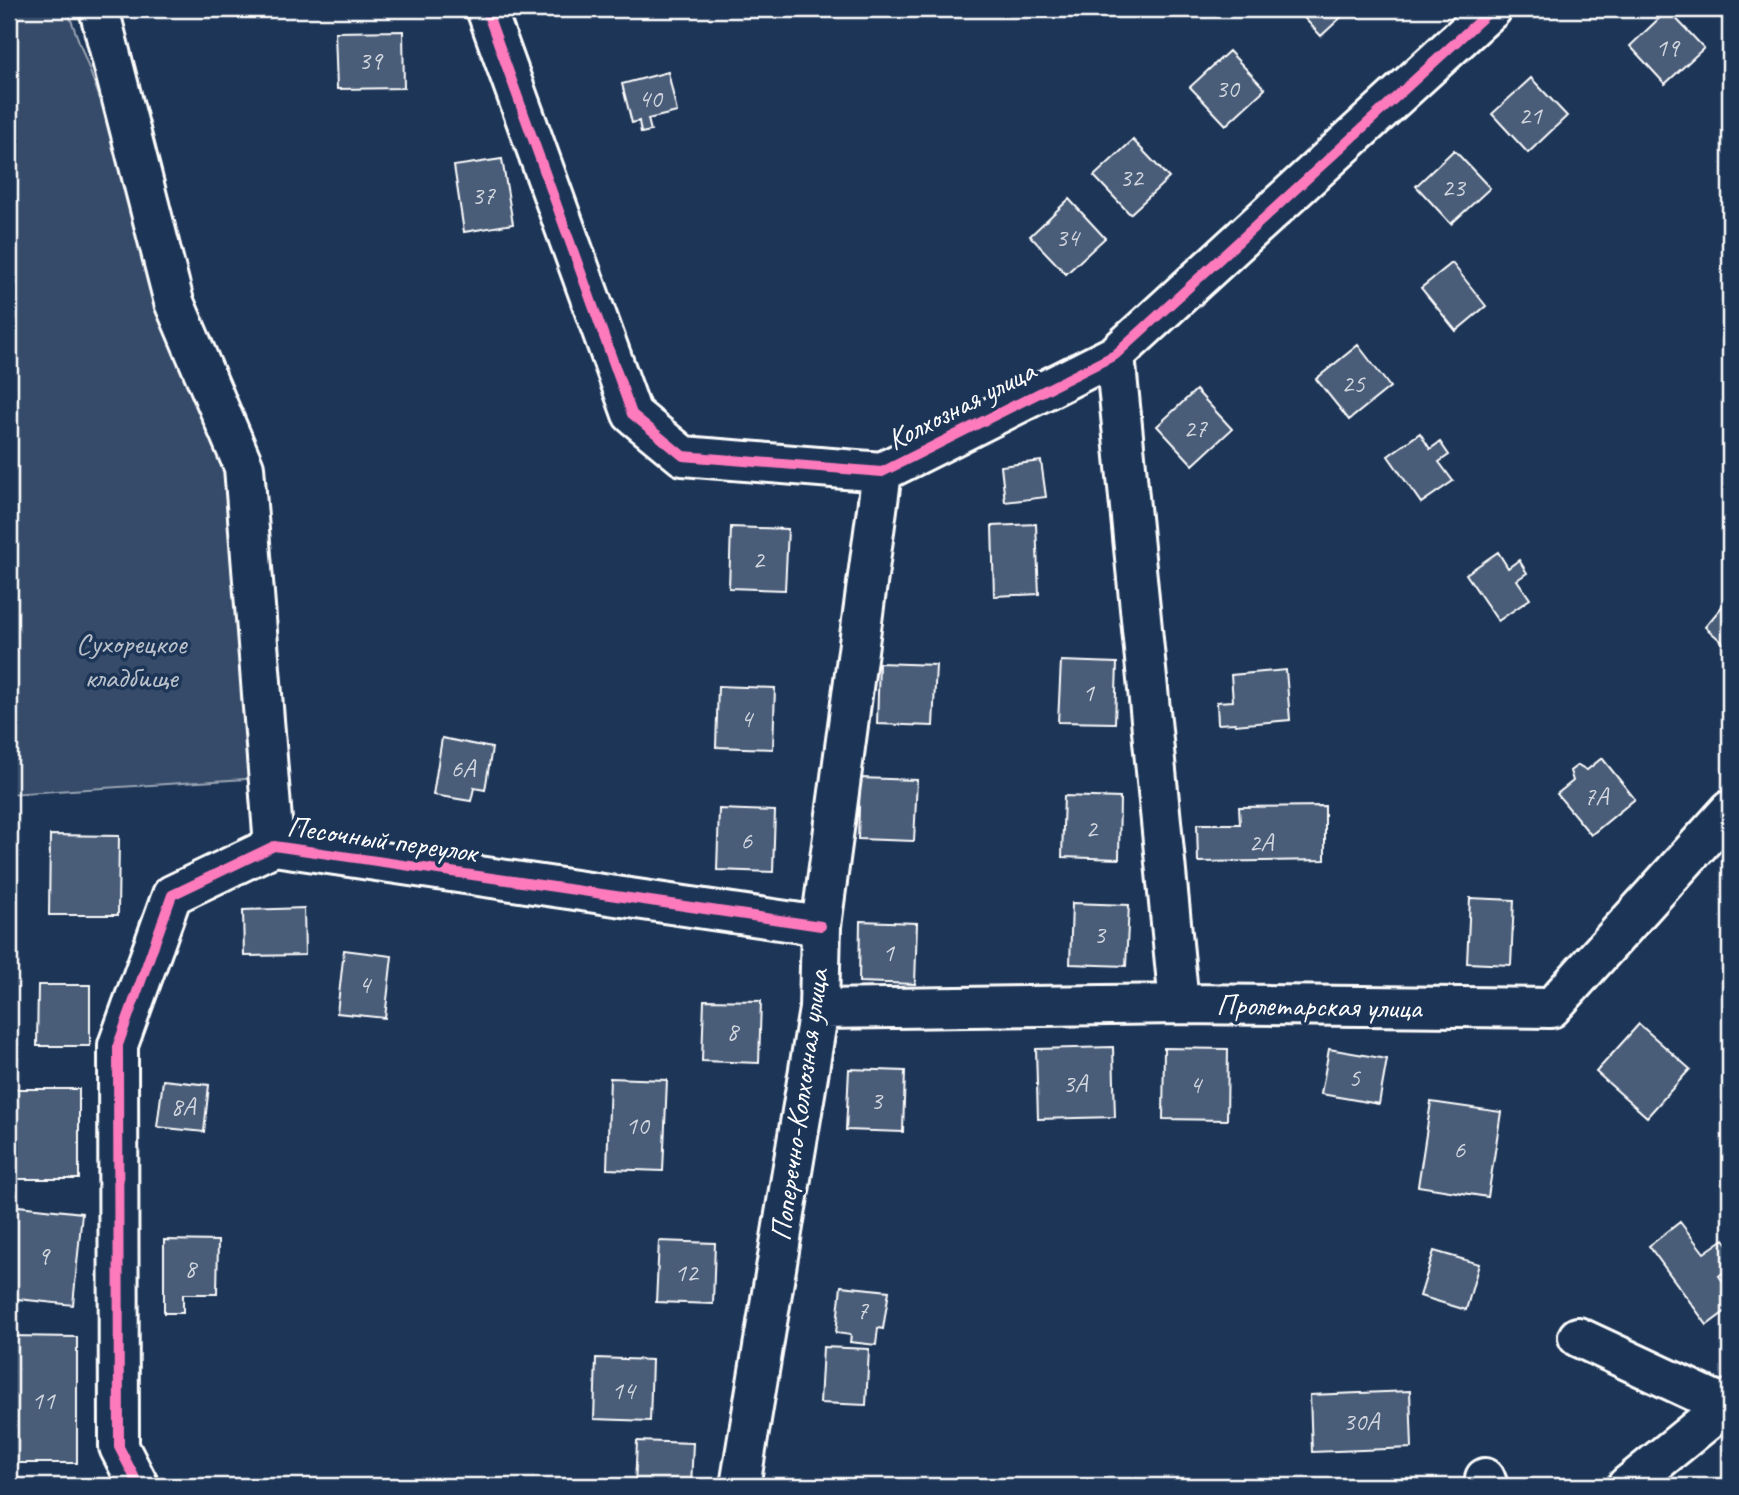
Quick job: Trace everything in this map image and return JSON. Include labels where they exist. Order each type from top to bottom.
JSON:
[{"type":"street","points":[[99,9],[174,302],[244,467],[274,846]]},
{"type":"street","name":"Колхозная улица","points":[[486,9],[632,414],[682,456],[882,472],[1115,355],[1492,9]]},
{"type":"street","points":[[1115,355],[1179,1004]]},
{"type":"street","name":"Поперечно-Колхозная улица","points":[[740,1486],[819,1009],[821,926],[882,472]]},
{"type":"street","name":"Пролетарская улица","points":[[819,1009],[1179,1004],[1551,1008],[1730,810]]},
{"type":"street","name":"Песочный переулок","points":[[139,1486],[119,1447],[118,1045],[172,895],[274,846],[821,926]]},
{"type":"street","points":[[1578,1337],[1727,1402],[1627,1486]]},
{"type":"green space","name":"Сухорецкое кладбище","points":[[9,9],[67,9],[239,476],[261,778],[9,794]]},
{"type":"building","points":[[1296,9],[1350,9],[1321,36]]},
{"type":"building","points":[[1668,10],[1704,48],[1665,84],[1630,46]]},
{"type":"building","points":[[403,31],[404,88],[337,89],[335,32]]},
{"type":"building","points":[[1229,51],[1265,89],[1226,125],[1190,87]]},
{"type":"building","points":[[668,72],[677,112],[648,119],[651,131],[641,133],[639,121],[632,123],[622,84]]},
{"type":"building","points":[[1531,78],[1567,116],[1528,153],[1492,114]]},
{"type":"building","points":[[1133,140],[1169,178],[1130,214],[1094,176]]},
{"type":"building","points":[[1454,150],[1490,188],[1451,224],[1416,186]]},
{"type":"building","points":[[502,159],[513,224],[464,232],[454,166]]},
{"type":"building","points":[[1069,199],[1105,238],[1066,274],[1030,236]]},
{"type":"building","points":[[1452,263],[1486,306],[1456,331],[1421,288]]},
{"type":"building","points":[[1358,345],[1390,387],[1349,420],[1316,379]]},
{"type":"building","points":[[1196,390],[1232,429],[1193,465],[1157,426]]},
{"type":"building","points":[[1420,433],[1430,449],[1440,442],[1449,455],[1439,462],[1453,481],[1421,503],[1388,456]]},
{"type":"building","points":[[1041,461],[1046,497],[1005,502],[1001,466]]},
{"type":"building","points":[[1036,524],[1039,594],[994,596],[992,526]]},
{"type":"building","points":[[731,527],[788,529],[785,590],[729,588]]},
{"type":"building","points":[[1498,552],[1508,568],[1519,560],[1527,573],[1517,580],[1530,599],[1498,621],[1466,574]]},
{"type":"building","points":[[1730,597],[1730,649],[1705,627]]},
{"type":"building","points":[[1061,661],[1117,663],[1115,723],[1058,722]]},
{"type":"building","points":[[879,663],[936,665],[933,726],[877,724]]},
{"type":"building","points":[[1286,670],[1290,720],[1218,724],[1217,702],[1233,701],[1231,675]]},
{"type":"building","points":[[718,686],[775,688],[773,749],[716,747]]},
{"type":"building","points":[[442,738],[492,748],[485,790],[474,788],[471,801],[433,795]]},
{"type":"building","points":[[1602,758],[1635,799],[1591,835],[1557,794],[1573,781],[1570,771],[1578,765],[1587,770]]},
{"type":"building","points":[[860,778],[917,780],[914,841],[858,839]]},
{"type":"building","points":[[1064,796],[1120,798],[1119,859],[1062,857]]},
{"type":"building","points":[[1325,806],[1325,860],[1198,862],[1197,824],[1240,824],[1239,807]]},
{"type":"building","points":[[719,809],[775,811],[773,872],[717,870]]},
{"type":"building","points":[[50,835],[119,836],[118,915],[49,915]]},
{"type":"building","points":[[1470,898],[1514,900],[1511,965],[1467,963]]},
{"type":"building","points":[[1072,903],[1129,905],[1126,966],[1070,964]]},
{"type":"building","points":[[304,908],[305,955],[244,956],[243,910]]},
{"type":"building","points":[[860,921],[917,923],[915,984],[859,982]]},
{"type":"building","points":[[344,950],[392,956],[385,1018],[337,1013]]},
{"type":"building","points":[[38,985],[90,985],[90,1046],[37,1046]]},
{"type":"building","points":[[704,1000],[761,1001],[759,1063],[702,1061]]},
{"type":"building","points":[[1639,1024],[1690,1069],[1647,1117],[1596,1072]]},
{"type":"building","points":[[1113,1047],[1115,1117],[1038,1119],[1036,1049]]},
{"type":"building","points":[[1164,1048],[1228,1049],[1227,1120],[1163,1119]]},
{"type":"building","points":[[1329,1049],[1387,1059],[1379,1104],[1321,1094]]},
{"type":"building","points":[[849,1069],[905,1071],[903,1132],[846,1130]]},
{"type":"building","points":[[610,1078],[667,1080],[663,1171],[607,1169]]},
{"type":"building","points":[[163,1080],[209,1085],[204,1132],[157,1127]]},
{"type":"building","points":[[9,1089],[79,1089],[79,1179],[9,1179]]},
{"type":"building","points":[[1431,1102],[1501,1112],[1488,1197],[1418,1186]]},
{"type":"building","points":[[9,1205],[82,1213],[73,1305],[9,1298]]},
{"type":"building","points":[[1680,1222],[1704,1253],[1724,1239],[1730,1247],[1730,1267],[1719,1276],[1730,1291],[1730,1308],[1707,1325],[1649,1246]]},
{"type":"building","points":[[164,1240],[218,1241],[217,1294],[183,1294],[183,1313],[164,1313]]},
{"type":"building","points":[[659,1241],[715,1243],[713,1304],[656,1302]]},
{"type":"building","points":[[1434,1251],[1479,1264],[1466,1310],[1420,1296]]},
{"type":"building","points":[[841,1286],[889,1291],[883,1329],[878,1328],[876,1345],[850,1342],[851,1335],[836,1333]]},
{"type":"building","points":[[9,1336],[77,1337],[77,1463],[9,1463]]},
{"type":"building","points":[[823,1347],[869,1349],[866,1405],[820,1403]]},
{"type":"building","points":[[596,1358],[652,1360],[650,1421],[594,1419]]},
{"type":"building","points":[[1410,1391],[1412,1448],[1312,1452],[1310,1395]]},
{"type":"building","points":[[637,1441],[693,1443],[691,1486],[635,1486]]},
{"type":"cycle path","points":[[486,9],[632,414],[683,456],[882,472],[1115,355],[1492,9]]},
{"type":"cycle path","points":[[139,1486],[119,1447],[118,1045],[172,895],[274,846],[821,926]]}]
